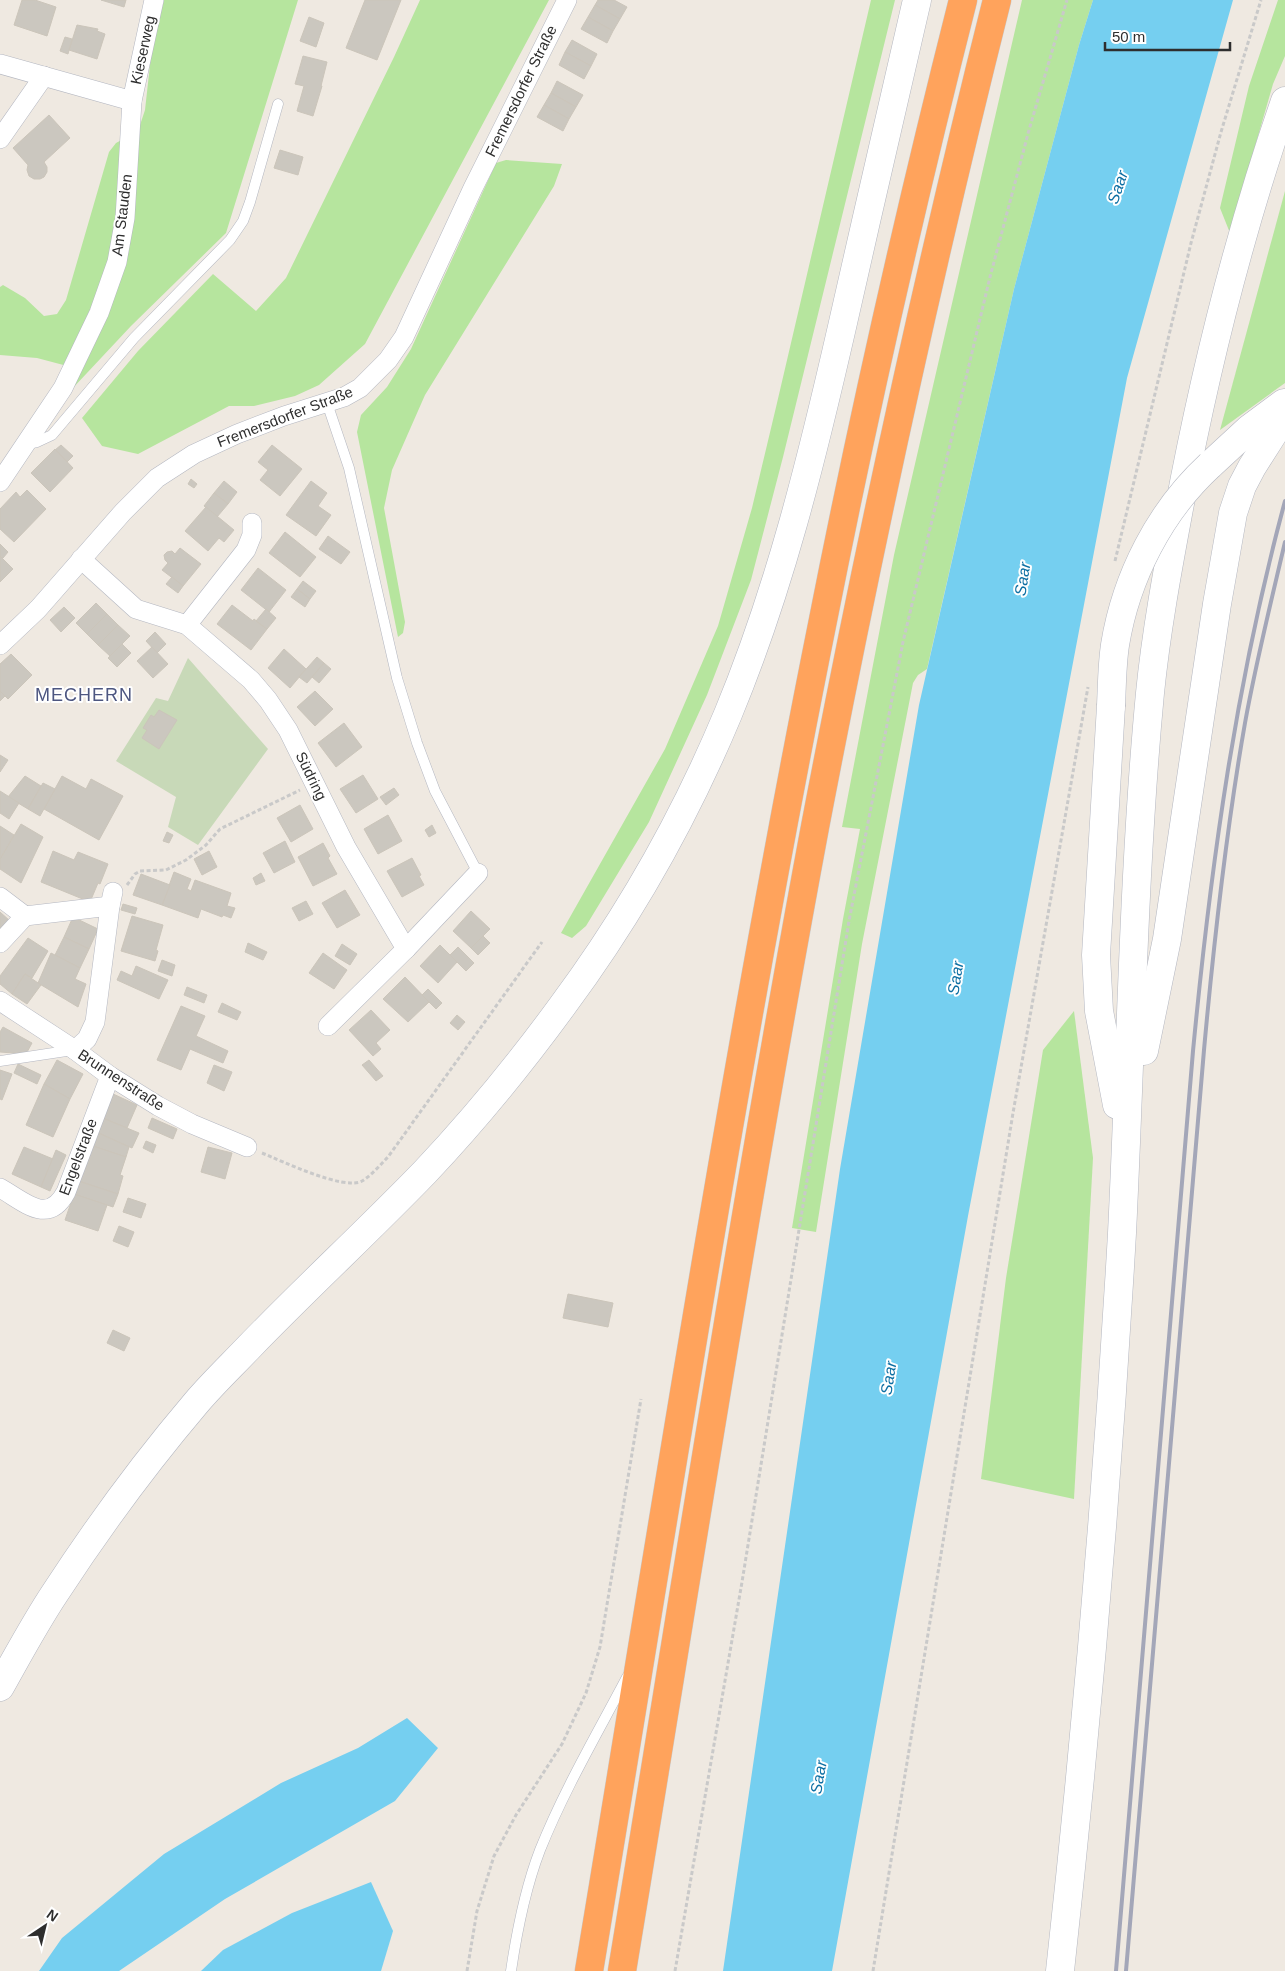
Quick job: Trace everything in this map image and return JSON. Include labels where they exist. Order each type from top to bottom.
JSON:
[{"type":"highway","points":[[589,1971],[737,1078],[783,823],[823,616],[894,286],[963,0]]},
{"type":"highway","points":[[622,1971],[764,1113],[815,829],[857,613],[926,293],[997,0]]},
{"type":"main road","points":[[0,1686],[54,1594],[126,1491],[198,1400],[306,1288],[422,1174],[508,1079],[566,1002],[605,945],[646,878],[727,716],[769,604],[812,456],[918,0]]},
{"type":"main road","points":[[1060,1971],[1095,1607],[1117,1316],[1143,786],[1150,690],[1162,605],[1194,429],[1222,304],[1285,101]]},
{"type":"main road","points":[[1126,1151],[1103,1037],[1097,984],[1098,910],[1110,706],[1116,643],[1127,597],[1136,571],[1146,549],[1169,512],[1188,486],[1210,464],[1249,429],[1285,402]]},
{"type":"main road","points":[[1126,1151],[1152,1005],[1168,939],[1217,604],[1233,513],[1242,486],[1252,466],[1285,415]]},
{"type":"street","name":"Kieserweg","points":[[132,101],[154,0]]},
{"type":"street","name":"Fremersdorfer Straße","points":[[0,645],[38,608],[122,512],[157,478],[194,454],[236,434],[344,397],[360,388],[388,360],[404,336],[473,188],[567,0]]},
{"type":"street","points":[[0,64],[132,101]]},
{"type":"street","points":[[0,139],[44,76]]},
{"type":"street","name":"Am Stauden","points":[[0,482],[63,388],[99,314],[117,262],[125,218],[132,101]]},
{"type":"street","points":[[187,625],[246,550],[252,535],[252,523]]},
{"type":"street","name":"Südring","points":[[81,559],[136,609],[187,625],[251,680],[268,700],[288,730],[346,847],[406,949]]},
{"type":"street","points":[[328,1026],[406,949],[478,873]]},
{"type":"street","points":[[0,897],[25,916]]},
{"type":"street","points":[[0,944],[25,916],[111,899],[95,1022],[87,1039],[75,1050]]},
{"type":"street","name":"Brunnenstraße","points":[[0,1001],[75,1050],[110,1076],[184,1119],[247,1147]]},
{"type":"street","name":"Engelstraße","points":[[0,1188],[37,1209],[47,1210],[60,1204],[110,1076]]},
{"type":"lane","points":[[26,444],[37,442],[52,435],[134,338],[230,240],[243,221],[250,202],[278,104]]},
{"type":"lane","points":[[327,403],[349,468],[397,678],[417,743],[435,791],[478,873]]},
{"type":"lane","points":[[0,1061],[75,1050]]},
{"type":"lane","points":[[511,1971],[520,1918],[540,1851],[560,1803],[642,1650]]},
{"type":"path","points":[[675,1971],[744,1572],[850,921],[903,642],[990,278],[1029,130],[1067,0]]},
{"type":"path","points":[[111,899],[129,884],[135,874],[140,871],[166,870],[186,860],[206,845],[220,829],[314,783]]},
{"type":"path","points":[[247,1147],[334,1181],[354,1184],[362,1181],[388,1156],[542,942]]},
{"type":"path","points":[[873,1971],[971,1372]]},
{"type":"path","points":[[467,1971],[477,1911],[494,1856],[516,1815],[562,1744],[589,1684],[600,1647],[641,1399]]},
{"type":"green space","points":[[164,0],[298,0],[226,233],[131,326],[72,389],[71,367],[37,358],[0,355],[0,287],[3,285],[25,298],[44,316],[57,314],[66,300],[109,152],[116,143],[138,131],[145,110],[152,47]]},
{"type":"green space","points":[[420,0],[549,0],[365,344],[319,385],[295,396],[254,406],[229,406],[138,454],[102,446],[82,418],[138,351],[213,274],[256,311],[286,278]]},
{"type":"green space","points":[[871,0],[895,0],[751,580],[707,695],[649,822],[586,926],[572,938],[561,933],[665,749],[718,626],[752,508]]},
{"type":"green space","points":[[1022,0],[1093,0],[1079,45],[1014,289],[927,669],[918,675],[913,683],[862,944],[816,1232],[792,1228],[843,919],[860,829],[842,827],[894,555]]},
{"type":"green space","points":[[1278,0],[1285,0],[1285,56],[1273,84],[1230,233],[1220,208],[1249,86]]},
{"type":"green space","points":[[506,160],[562,164],[554,186],[425,395],[392,470],[384,508],[405,622],[403,633],[398,637],[357,432],[361,415],[387,387],[411,349],[496,163]]},
{"type":"green space","points":[[1285,191],[1285,383],[1220,430]]},
{"type":"green space","points":[[188,658],[268,749],[198,845],[168,827],[176,797],[116,761],[156,698],[168,701]]},
{"type":"green space","points":[[1074,1011],[1093,1158],[1074,1499],[981,1479],[1006,1278],[1043,1050]]},
{"type":"water","name":"Saar","points":[[1093,0],[1233,0],[1127,378],[968,1216],[832,1971],[723,1971],[840,1169],[919,705],[1014,289],[1079,45]]},
{"type":"water","points":[[407,1718],[438,1748],[395,1801],[225,1899],[119,1971],[39,1971],[62,1938],[164,1854],[281,1783],[358,1748]]},
{"type":"water","points":[[371,1882],[393,1931],[381,1971],[201,1971],[223,1950],[292,1913]]},
{"type":"building","points":[[22,0],[35,0],[56,7],[47,36],[14,25]]},
{"type":"building","points":[[101,0],[126,0],[124,7]]},
{"type":"building","points":[[365,0],[401,0],[377,60],[346,48]]},
{"type":"building","points":[[598,0],[614,0],[627,7],[620,19],[595,5]]},
{"type":"building","points":[[595,5],[620,19],[613,31],[588,17]]},
{"type":"building","points":[[309,17],[324,23],[316,47],[300,41]]},
{"type":"building","points":[[588,17],[613,31],[607,43],[581,29]]},
{"type":"building","points":[[77,25],[98,29],[97,31],[105,34],[97,59],[69,50]]},
{"type":"building","points":[[65,37],[72,39],[68,54],[60,51]]},
{"type":"building","points":[[572,40],[597,54],[591,66],[565,52]]},
{"type":"building","points":[[565,52],[591,66],[584,79],[559,65]]},
{"type":"building","points":[[303,56],[327,62],[313,116],[297,111],[304,86],[295,84]]},
{"type":"building","points":[[557,81],[583,95],[576,107],[551,93]]},
{"type":"building","points":[[551,93],[576,107],[569,119],[544,105]]},
{"type":"building","points":[[544,105],[569,119],[563,131],[537,117]]},
{"type":"building","points":[[49,115],[70,138],[44,162],[47,172],[44,177],[34,179],[29,176],[28,165],[13,148]]},
{"type":"building","points":[[280,150],[303,157],[298,175],[274,168]]},
{"type":"building","points":[[61,445],[73,456],[67,462],[55,450]]},
{"type":"building","points":[[272,445],[302,469],[280,496],[260,480],[268,470],[258,462]]},
{"type":"building","points":[[55,449],[73,468],[50,492],[31,473]]},
{"type":"building","points":[[191,479],[197,484],[194,488],[188,484]]},
{"type":"building","points":[[224,481],[237,492],[228,504],[214,493]]},
{"type":"building","points":[[311,481],[327,493],[318,506],[331,515],[316,536],[286,515]]},
{"type":"building","points":[[27,490],[46,509],[14,542],[0,529],[0,509],[16,492],[20,497]]},
{"type":"building","points":[[214,493],[228,504],[217,517],[204,506]]},
{"type":"building","points":[[206,507],[234,530],[224,542],[219,538],[208,551],[185,531]]},
{"type":"building","points":[[285,532],[316,557],[300,577],[269,553]]},
{"type":"building","points":[[328,536],[350,552],[341,564],[319,549]]},
{"type":"building","points":[[0,544],[8,552],[3,558],[0,556]]},
{"type":"building","points":[[180,548],[201,564],[183,586],[162,570],[168,563],[164,555],[172,551],[175,554]]},
{"type":"building","points":[[0,556],[13,569],[0,582]]},
{"type":"building","points":[[258,568],[286,590],[269,612],[241,590]]},
{"type":"building","points":[[172,577],[183,586],[178,593],[166,584]]},
{"type":"building","points":[[303,581],[316,591],[310,599],[297,589]]},
{"type":"building","points":[[297,589],[310,599],[305,607],[291,597]]},
{"type":"building","points":[[96,603],[107,614],[87,634],[76,623]]},
{"type":"building","points":[[232,605],[267,629],[251,650],[217,624]]},
{"type":"building","points":[[64,607],[75,618],[61,632],[50,620]]},
{"type":"building","points":[[266,609],[276,618],[267,629],[256,621]]},
{"type":"building","points":[[107,614],[118,625],[98,645],[87,634]]},
{"type":"building","points":[[118,625],[130,636],[110,656],[98,645]]},
{"type":"building","points":[[155,632],[166,644],[157,653],[146,641]]},
{"type":"building","points":[[122,644],[131,653],[117,667],[108,658]]},
{"type":"building","points":[[152,647],[168,664],[153,678],[137,661]]},
{"type":"building","points":[[284,649],[306,669],[290,688],[268,668]]},
{"type":"building","points":[[11,654],[32,675],[8,699],[0,691],[0,664]]},
{"type":"building","points":[[317,657],[324,663],[307,683],[299,677]]},
{"type":"building","points":[[324,663],[331,669],[319,683],[312,677]]},
{"type":"building","points":[[0,691],[5,696],[0,701]]},
{"type":"building","points":[[315,691],[333,709],[315,726],[297,707]]},
{"type":"building","points":[[159,710],[177,720],[159,749],[142,738],[147,730],[143,728],[151,715],[154,717]]},
{"type":"building","points":[[344,723],[362,747],[336,767],[318,743]]},
{"type":"building","points":[[0,755],[8,760],[0,772]]},
{"type":"building","points":[[363,775],[378,799],[356,813],[340,789]]},
{"type":"building","points":[[25,776],[41,786],[28,809],[8,797]]},
{"type":"building","points":[[62,776],[86,789],[91,779],[123,796],[99,840],[44,809]]},
{"type":"building","points":[[43,783],[55,789],[40,816],[28,809]]},
{"type":"building","points":[[394,788],[399,795],[386,805],[380,797]]},
{"type":"building","points":[[0,791],[19,803],[9,819],[0,813]]},
{"type":"building","points":[[300,805],[313,829],[291,842],[277,818]]},
{"type":"building","points":[[388,815],[402,841],[378,854],[364,829]]},
{"type":"building","points":[[21,824],[43,837],[21,883],[0,869],[0,859]]},
{"type":"building","points":[[432,825],[436,833],[429,837],[425,830]]},
{"type":"building","points":[[0,826],[14,835],[0,859]]},
{"type":"building","points":[[167,832],[173,835],[169,843],[163,841]]},
{"type":"building","points":[[285,841],[295,862],[274,873],[263,853]]},
{"type":"building","points":[[323,843],[330,856],[328,858],[337,874],[313,886],[298,857]]},
{"type":"building","points":[[53,851],[74,860],[78,852],[108,864],[90,902],[41,882]]},
{"type":"building","points":[[209,851],[217,867],[202,875],[194,859]]},
{"type":"building","points":[[412,858],[424,885],[402,897],[387,871]]},
{"type":"building","points":[[174,872],[191,879],[187,889],[191,891],[195,880],[231,893],[227,906],[235,908],[231,918],[223,915],[222,917],[201,909],[198,918],[162,905]]},
{"type":"building","points":[[261,873],[265,881],[256,885],[253,878]]},
{"type":"building","points":[[141,874],[170,885],[162,905],[133,895]]},
{"type":"building","points":[[345,890],[360,915],[337,928],[322,903]]},
{"type":"building","points":[[306,901],[313,914],[299,921],[292,908]]},
{"type":"building","points":[[123,904],[137,908],[135,914],[121,910]]},
{"type":"building","points":[[471,911],[490,929],[471,948],[453,931]]},
{"type":"building","points":[[0,912],[10,921],[0,932]]},
{"type":"building","points":[[132,916],[163,925],[155,961],[121,951]]},
{"type":"building","points":[[73,917],[98,929],[89,949],[64,937]]},
{"type":"building","points":[[483,936],[490,943],[478,955],[471,948]]},
{"type":"building","points":[[64,937],[89,949],[80,968],[55,955]]},
{"type":"building","points":[[28,938],[48,951],[32,978],[25,974],[12,994],[0,984],[0,976]]},
{"type":"building","points":[[248,943],[267,952],[263,960],[245,952]]},
{"type":"building","points":[[342,944],[357,954],[350,965],[335,956]]},
{"type":"building","points":[[440,945],[457,962],[438,983],[420,966]]},
{"type":"building","points":[[458,947],[474,963],[466,971],[450,955]]},
{"type":"building","points":[[51,953],[80,968],[75,979],[86,984],[78,1007],[38,983]]},
{"type":"building","points":[[323,953],[347,970],[334,989],[309,973]]},
{"type":"building","points":[[162,960],[175,965],[172,976],[158,971]]},
{"type":"building","points":[[136,966],[168,980],[159,999],[117,980],[121,971],[132,976]]},
{"type":"building","points":[[25,974],[41,985],[27,1004],[12,994]]},
{"type":"building","points":[[405,977],[429,1002],[408,1022],[383,999]]},
{"type":"building","points":[[187,987],[207,995],[204,1003],[184,995]]},
{"type":"building","points":[[428,989],[442,1003],[436,1009],[422,995]]},
{"type":"building","points":[[222,1003],[241,1012],[237,1020],[218,1012]]},
{"type":"building","points":[[181,1006],[205,1016],[196,1036],[228,1051],[223,1063],[190,1049],[181,1070],[157,1060]]},
{"type":"building","points":[[371,1010],[390,1030],[376,1043],[381,1049],[373,1056],[349,1030]]},
{"type":"building","points":[[457,1015],[465,1022],[458,1030],[450,1023]]},
{"type":"building","points":[[3,1027],[32,1043],[26,1054],[0,1052],[0,1032]]},
{"type":"building","points":[[57,1060],[83,1074],[70,1099],[44,1084]]},
{"type":"building","points":[[369,1060],[383,1076],[376,1081],[362,1065]]},
{"type":"building","points":[[18,1064],[41,1075],[37,1084],[14,1073]]},
{"type":"building","points":[[214,1065],[232,1072],[224,1091],[207,1083]]},
{"type":"building","points":[[0,1070],[12,1074],[2,1100],[0,1099]]},
{"type":"building","points":[[44,1084],[70,1099],[53,1137],[26,1125]]},
{"type":"building","points":[[111,1093],[137,1105],[127,1128],[100,1117]]},
{"type":"building","points":[[100,1117],[139,1133],[132,1148],[94,1131]]},
{"type":"building","points":[[152,1118],[177,1129],[173,1139],[148,1128]]},
{"type":"building","points":[[94,1131],[129,1147],[126,1157],[90,1145]]},
{"type":"building","points":[[146,1141],[156,1145],[153,1153],[143,1148]]},
{"type":"building","points":[[90,1145],[126,1157],[120,1175],[123,1176],[118,1194],[78,1181]]},
{"type":"building","points":[[24,1147],[53,1159],[41,1187],[12,1174]]},
{"type":"building","points":[[208,1147],[232,1153],[225,1179],[201,1172]]},
{"type":"building","points":[[56,1150],[66,1155],[50,1191],[41,1187]]},
{"type":"building","points":[[78,1181],[118,1194],[113,1207],[74,1194]]},
{"type":"building","points":[[74,1194],[107,1205],[98,1231],[65,1220]]},
{"type":"building","points":[[128,1198],[146,1204],[141,1218],[123,1212]]},
{"type":"building","points":[[119,1226],[134,1232],[128,1247],[113,1241]]},
{"type":"building","points":[[568,1294],[613,1303],[608,1327],[563,1318]]},
{"type":"building","points":[[113,1330],[130,1338],[124,1351],[107,1343]]},
{"type":"railway","points":[[1116,1971],[1193,1051],[1208,911],[1227,774],[1239,705],[1252,637],[1285,501]]},
{"type":"railway","points":[[1126,1971],[1216,927],[1226,845],[1245,723],[1285,542]]},
{"type":"district","name":"MECHERN","points":[[84,695]]}]
